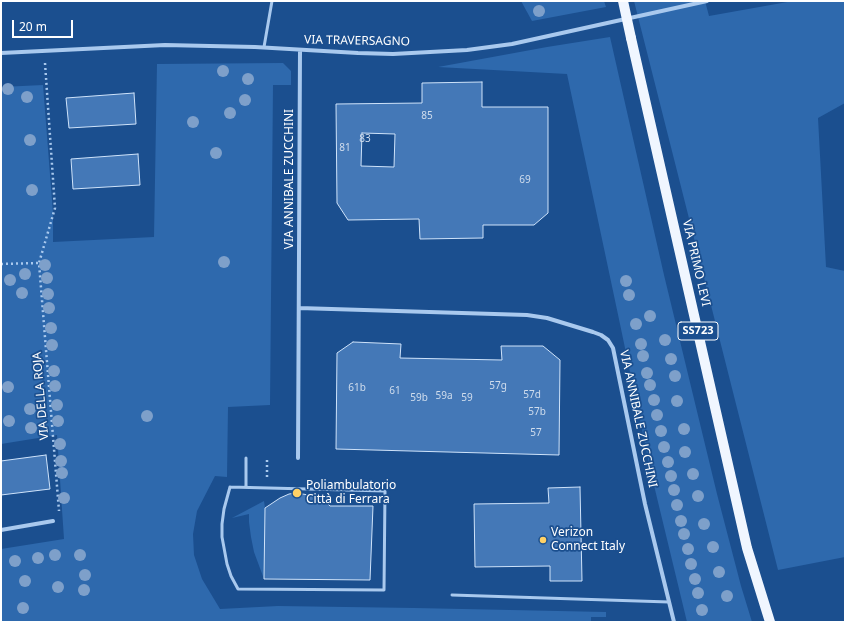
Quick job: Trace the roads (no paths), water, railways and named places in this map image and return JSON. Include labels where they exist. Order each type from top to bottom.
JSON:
[{"type":"main road","name":"VIA PRIMO LEVI","points":[[623,1],[747,548],[770,622]]},
{"type":"street","name":"VIA TRAVERSAGNO","points":[[1,53],[165,45],[264,47],[358,54],[393,54],[467,50],[512,44],[707,1]]},
{"type":"street","name":"VIA ANNIBALE ZUCCHINI","points":[[298,458],[300,50]]},
{"type":"street","name":"VIA ANNIBALE ZUCCHINI","points":[[299,308],[518,314],[547,318],[601,335],[608,340],[613,348],[645,504],[674,622]]},
{"type":"street","points":[[1,530],[53,521]]},
{"type":"lane","points":[[264,47],[272,1]]},
{"type":"lane","points":[[246,458],[246,487]]},
{"type":"lane","points":[[230,487],[246,487],[385,491],[384,590],[238,589],[227,564],[222,538],[222,524],[224,509],[230,487]]},
{"type":"lane","points":[[452,595],[669,602]]},
{"type":"place","name":"Poliambulatorio Città di Ferrara","points":[[297,493]]},
{"type":"place","name":"Verizon Connect Italy","points":[[543,540]]}]
